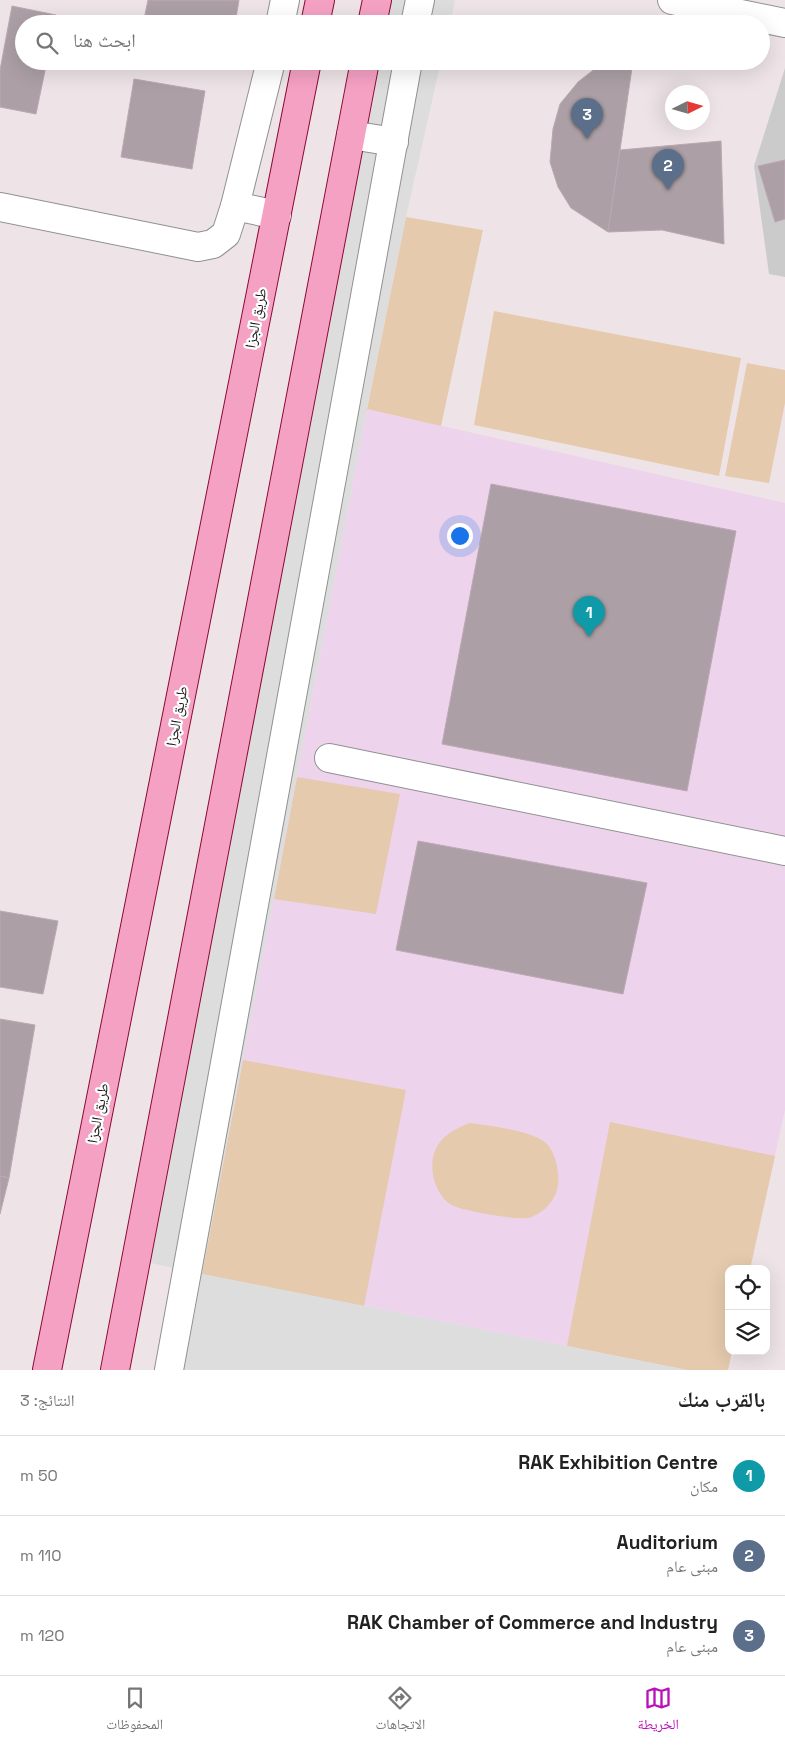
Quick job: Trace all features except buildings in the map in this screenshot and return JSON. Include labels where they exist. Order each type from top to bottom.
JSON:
[{"type":"main road","points":[[317,15],[320,0]]},
{"type":"main road","points":[[374,15],[376,0]]},
{"type":"main road","name":"طريق الجزا","points":[[47,1370],[305,70]]},
{"type":"main road","points":[[114,1370],[363,70]]},
{"type":"lane","points":[[282,15],[285,0]]},
{"type":"lane","points":[[417,15],[420,0]]},
{"type":"lane","points":[[672,0],[746,15]]},
{"type":"lane","points":[[770,20],[785,23]]},
{"type":"lane","points":[[0,207],[198,247],[213,244],[226,234],[235,206],[268,70]]},
{"type":"lane","points":[[169,1370],[406,70]]},
{"type":"lane","points":[[351,135],[394,142]]},
{"type":"lane","points":[[235,206],[277,215]]},
{"type":"lane","points":[[329,758],[785,851]]},
{"type":"shaded area","points":[[386,0],[455,0],[452,15],[383,15]]},
{"type":"shaded area","points":[[785,68],[785,277],[769,274],[754,166]]},
{"type":"shaded area","points":[[371,70],[439,70],[406,217],[367,409],[202,1274],[137,1260]]},
{"type":"shaded area","points":[[406,217],[483,230],[441,426],[367,409]]},
{"type":"shaded area","points":[[494,311],[741,358],[719,476],[474,425]]},
{"type":"shaded area","points":[[747,363],[785,370],[785,403],[769,483],[725,476]]},
{"type":"shaded area","points":[[367,409],[785,503],[785,1110],[751,1265],[725,1265],[725,1355],[731,1355],[728,1370],[687,1370],[202,1274]],"holes":[[[419,841],[647,883],[623,993],[397,950]]]},
{"type":"shaded area","points":[[297,777],[400,794],[376,914],[274,899]]},
{"type":"shaded area","points":[[243,1060],[406,1090],[364,1306],[202,1274]]},
{"type":"shaded area","points":[[610,1122],[775,1156],[751,1265],[725,1265],[725,1355],[731,1355],[728,1370],[687,1370],[567,1346]]},
{"type":"shaded area","points":[[470,1123],[499,1127],[531,1135],[550,1147],[557,1165],[558,1185],[553,1199],[542,1211],[528,1218],[501,1216],[456,1207],[442,1197],[434,1180],[432,1169],[435,1151],[444,1137]]},
{"type":"shaded area","points":[[202,1274],[687,1370],[184,1370]]},
{"type":"place","name":"RAK Chamber of Commerce and Industry","points":[[587,139]]},
{"type":"place","name":"Auditorium","points":[[668,190]]},
{"type":"place","name":"RAK Exhibition Centre","points":[[589,637]]}]
